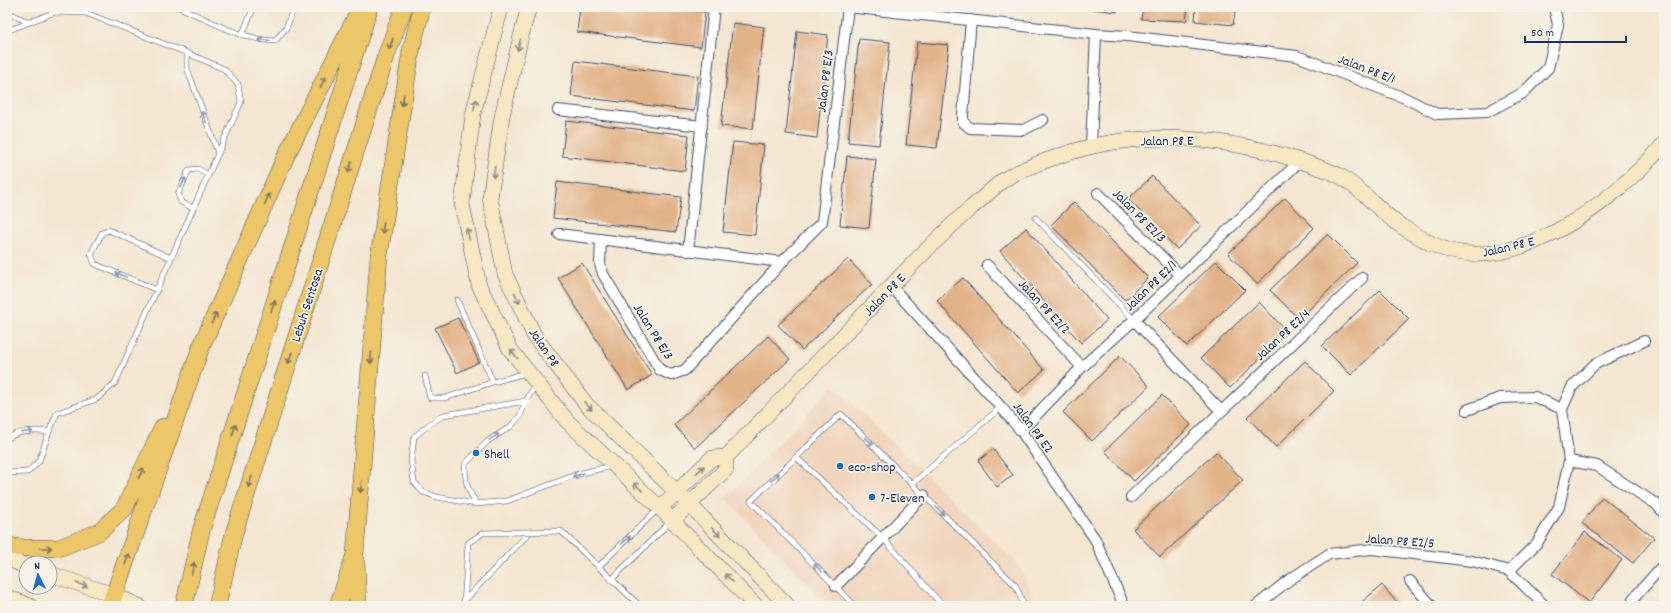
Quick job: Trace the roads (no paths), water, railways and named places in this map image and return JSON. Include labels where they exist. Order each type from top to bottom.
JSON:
[{"type":"main road","points":[[7,546],[24,548],[59,548],[99,532],[124,509],[201,347],[285,158],[361,7]]},
{"type":"main road","points":[[184,606],[201,530],[370,7]]},
{"type":"main road","name":"Lebuh Sentosa","points":[[217,606],[234,532],[386,56],[404,7]]},
{"type":"main road","points":[[358,606],[355,554],[379,256],[410,51],[422,7]]},
{"type":"main road","points":[[112,601],[201,347]]},
{"type":"main road","points":[[338,606],[355,554]]},
{"type":"street","name":"Jalan P8","points":[[501,7],[473,114],[462,204],[479,285],[510,349],[567,421],[616,465],[660,508],[756,606]]},
{"type":"street","name":"Jalan P8","points":[[529,7],[502,116],[490,198],[505,274],[535,337],[586,404],[677,492],[788,606]]},
{"type":"street","points":[[688,250],[714,7]]},
{"type":"street","name":"Jalan P8 E/1","points":[[848,7],[1126,36],[1297,56],[1405,98],[1437,114],[1487,112],[1523,93],[1548,68],[1558,25],[1554,7]]},
{"type":"street","name":"Jalan P8 E/3","points":[[600,239],[600,264],[603,274],[660,370],[671,375],[685,370],[782,262],[822,222],[848,7]]},
{"type":"street","points":[[971,20],[963,122],[970,128],[1023,130],[1043,120]]},
{"type":"street","points":[[1091,146],[1096,34]]},
{"type":"street","points":[[558,110],[702,126]]},
{"type":"street","name":"Jalan P8 E","points":[[726,457],[951,225],[1003,180],[1060,156],[1091,146],[1150,138],[1203,139],[1246,146],[1300,161],[1339,176],[1371,200],[1400,226],[1434,245],[1462,253],[1486,254],[1518,247],[1552,234],[1580,218],[1618,190],[1649,161],[1664,144]]},
{"type":"street","name":"Jalan P8 E2/1","points":[[1021,431],[1082,367],[1134,320],[1300,161]]},
{"type":"street","name":"Jalan P8 E2/3","points":[[1098,193],[1180,275]]},
{"type":"street","points":[[559,234],[782,262]]},
{"type":"street","name":"Jalan P8 E2/2","points":[[987,265],[1082,367]]},
{"type":"street","name":"Jalan P8 E2/4","points":[[1131,496],[1362,278]]},
{"type":"street","name":"Jalan P8 E2","points":[[891,286],[1021,431],[1095,539],[1124,606]]},
{"type":"street","points":[[1134,320],[1221,411]]},
{"type":"street","points":[[1545,606],[1509,571],[1537,542],[1559,507],[1569,461],[1562,409],[1572,387],[1595,364],[1644,341]]},
{"type":"street","points":[[1467,410],[1500,398],[1535,397],[1562,409]]},
{"type":"street","points":[[660,508],[712,458],[726,457],[726,469],[672,520]]},
{"type":"street","points":[[1569,461],[1597,466],[1656,504],[1664,513]]},
{"type":"street","points":[[836,586],[924,495]]},
{"type":"street","name":"Jalan P8 E2/5","points":[[1256,606],[1289,580],[1329,554],[1372,549],[1472,561],[1509,571]]},
{"type":"street","points":[[7,559],[18,563]]},
{"type":"street","points":[[1633,599],[1664,564]]},
{"type":"street","points":[[58,577],[112,601],[139,606]]},
{"type":"street","points":[[1410,582],[1432,606]]},
{"type":"street","points":[[7,597],[30,606]]},
{"type":"lane","points":[[178,7],[262,41],[275,41],[286,28],[294,7]]},
{"type":"lane","points":[[242,34],[254,7]]},
{"type":"lane","points":[[7,31],[55,10],[86,13],[187,52],[224,69],[238,84],[241,102],[115,383],[97,399],[57,413],[48,432],[39,462],[28,472],[14,474],[7,473]]},
{"type":"lane","points":[[7,12],[28,22]]},
{"type":"lane","points":[[187,52],[187,68],[218,153]]},
{"type":"lane","points":[[193,208],[181,202],[178,194],[189,170],[198,169],[208,175]]},
{"type":"lane","points":[[1036,218],[1134,320]]},
{"type":"lane","points":[[157,290],[95,264],[91,254],[102,233],[109,230],[171,258]]},
{"type":"lane","points":[[457,300],[493,382]]},
{"type":"lane","points":[[425,376],[430,398],[445,398],[493,382],[533,377],[520,416],[510,427],[488,441],[465,464],[465,475],[469,490],[474,497],[476,504]]},
{"type":"lane","points":[[526,401],[444,415],[431,423],[414,437],[411,460],[414,482],[423,492],[437,497],[476,504],[507,501],[578,474],[616,465]]},
{"type":"lane","points":[[913,483],[1001,407]]},
{"type":"lane","points":[[856,606],[751,501],[841,414],[913,483],[1016,586],[1024,606]]},
{"type":"lane","points":[[7,439],[15,433],[37,430],[48,432]]},
{"type":"lane","points":[[796,457],[883,538],[943,606]]},
{"type":"lane","points":[[598,567],[660,508]]},
{"type":"lane","points":[[611,580],[672,520]]},
{"type":"lane","points":[[464,603],[468,543],[482,533],[561,531],[640,606]]},
{"type":"lane","points":[[464,603],[530,532]]},
{"type":"place","name":"Shell","points":[[476,453]]},
{"type":"place","name":"eco-shop","points":[[840,466]]},
{"type":"place","name":"7-Eleven","points":[[872,497]]}]
